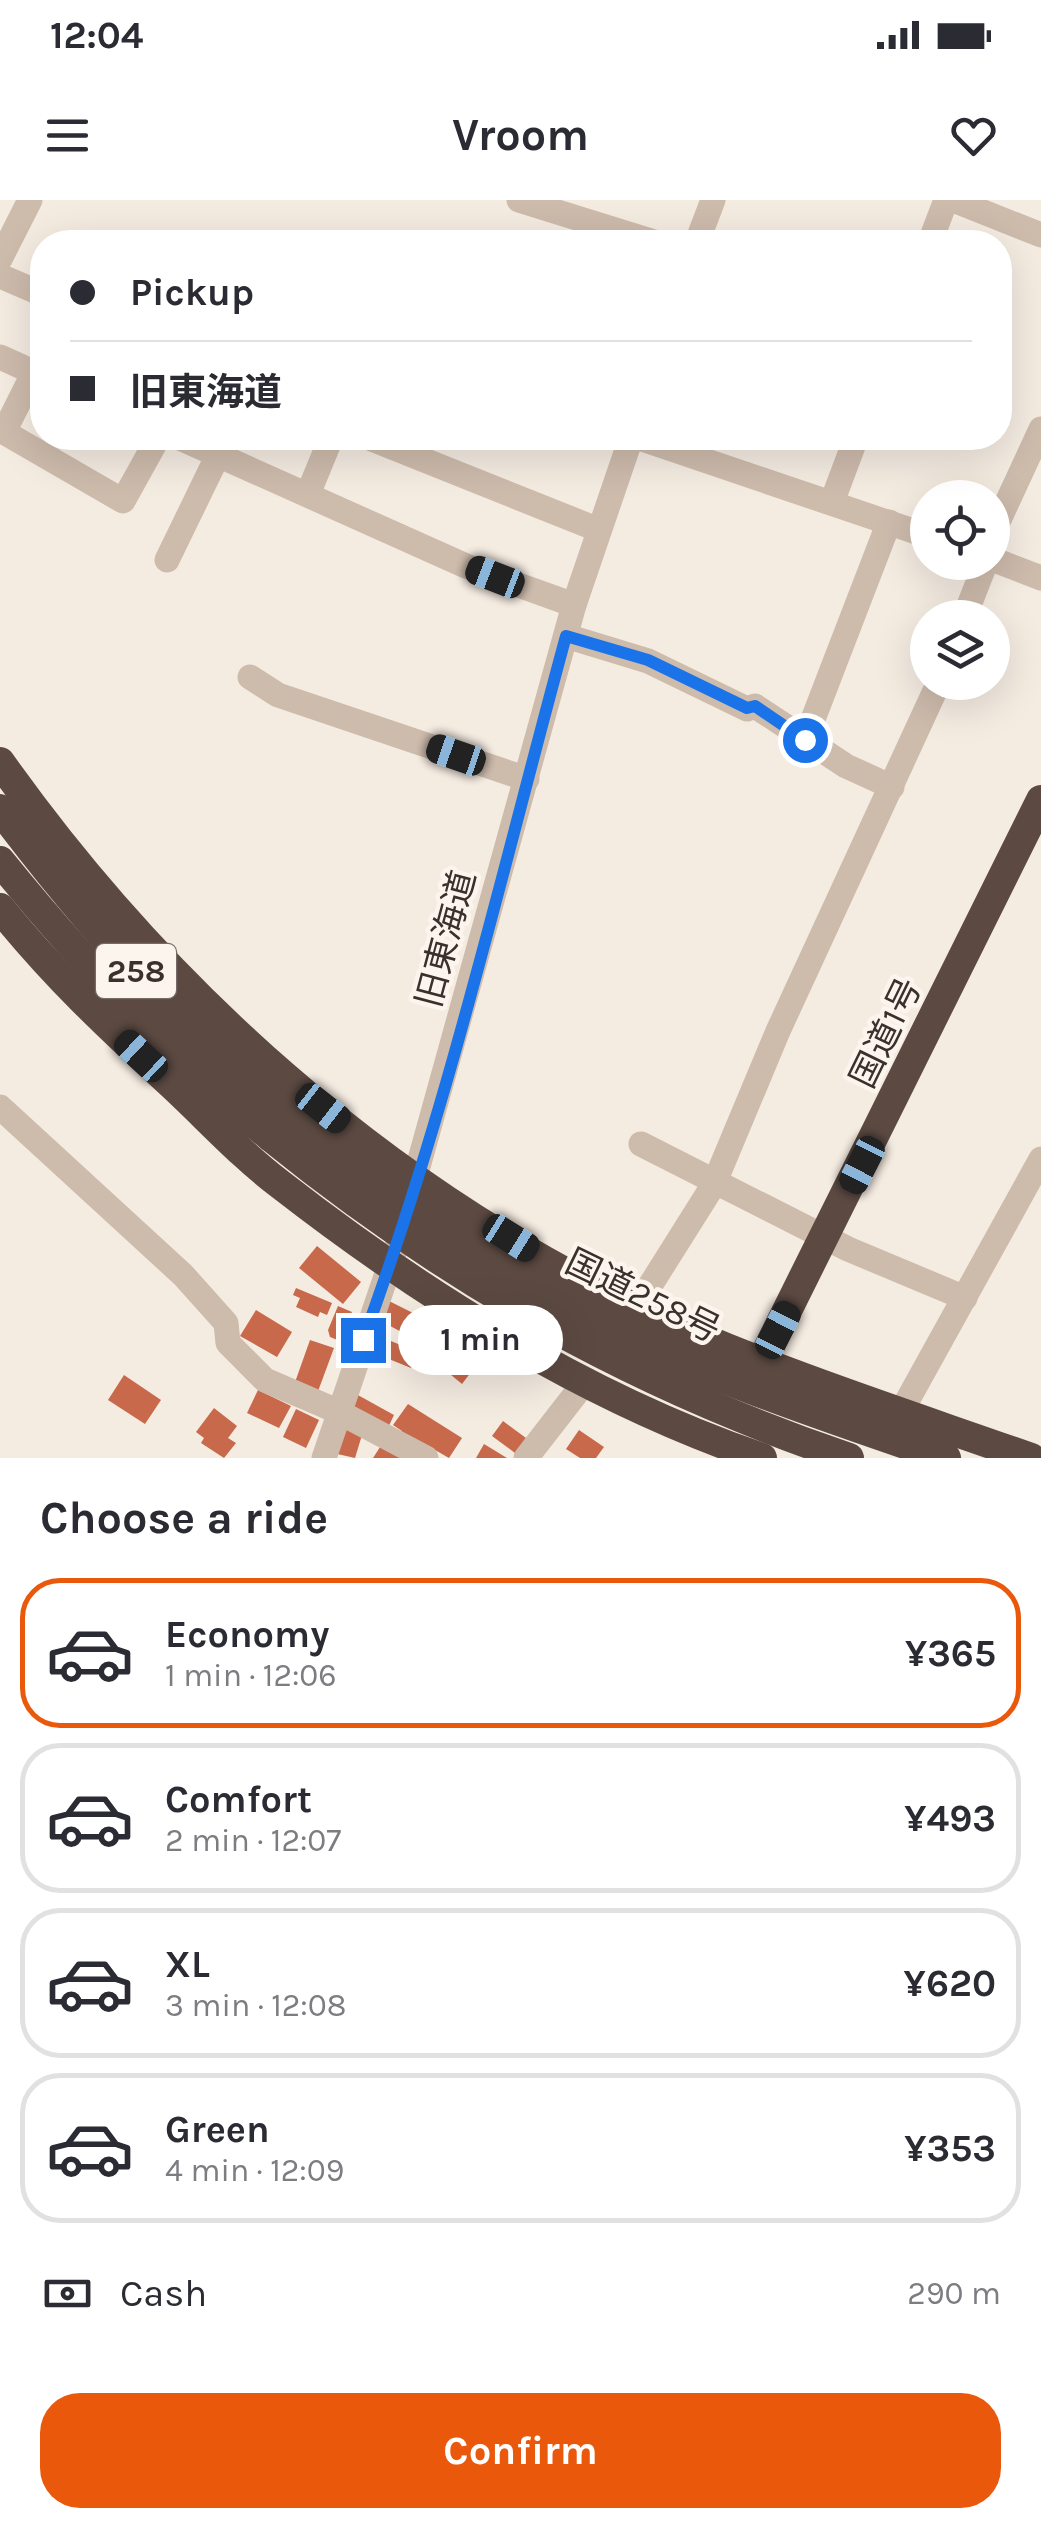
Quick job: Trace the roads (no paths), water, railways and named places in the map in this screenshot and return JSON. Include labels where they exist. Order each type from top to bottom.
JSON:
[{"type":"highway","points":[[0,762],[96,888],[209,1008],[303,1093],[416,1176],[564,1271],[636,1308],[762,1362],[1030,1458]]},
{"type":"highway","name":"国道1号","points":[[716,1451],[1041,800]]},
{"type":"highway","name":"国道258号","points":[[0,809],[90,924],[241,1078],[280,1127],[358,1208],[543,1327],[776,1434],[849,1458]]},
{"type":"highway","name":"国道258号","points":[[0,861],[62,938],[220,1097],[280,1127],[560,1301],[638,1340],[792,1405],[946,1458]]},
{"type":"highway","points":[[0,908],[59,980],[278,1183],[391,1264],[585,1382],[716,1451],[762,1458]]},
{"type":"street","points":[[0,259],[30,200]]},
{"type":"street","points":[[519,200],[615,230]]},
{"type":"street","points":[[702,230],[714,200]]},
{"type":"street","points":[[936,230],[950,200],[1041,235]]},
{"type":"street","points":[[0,276],[30,289]]},
{"type":"street","points":[[0,357],[30,370]]},
{"type":"street","points":[[30,388],[4,432],[30,447]]},
{"type":"street","points":[[1010,495],[1041,429]]},
{"type":"street","points":[[35,450],[123,501],[151,450]]},
{"type":"street","points":[[207,450],[466,566],[574,604]]},
{"type":"street","points":[[308,494],[327,450]]},
{"type":"street","points":[[399,450],[598,530]]},
{"type":"street","name":"旧東海道","points":[[324,1458],[336,1411],[391,1264],[574,604],[627,450]]},
{"type":"street","points":[[676,450],[910,530]]},
{"type":"street","points":[[832,502],[852,450]]},
{"type":"street","points":[[167,560],[218,455]]},
{"type":"street","points":[[805,740],[889,522]]},
{"type":"street","points":[[1010,568],[1041,578]]},
{"type":"street","points":[[566,636],[648,660],[747,708],[755,706],[805,740],[892,787]]},
{"type":"street","points":[[250,677],[278,694],[527,779]]},
{"type":"street","points":[[636,1308],[714,1184],[778,1031],[931,700]]},
{"type":"street","points":[[0,1107],[183,1275],[226,1323],[228,1343],[265,1380],[336,1411],[426,1458]]},
{"type":"street","points":[[642,1144],[714,1184],[965,1298]]},
{"type":"street","points":[[901,1412],[1041,1159]]},
{"type":"street","points":[[526,1458],[585,1382]]}]
